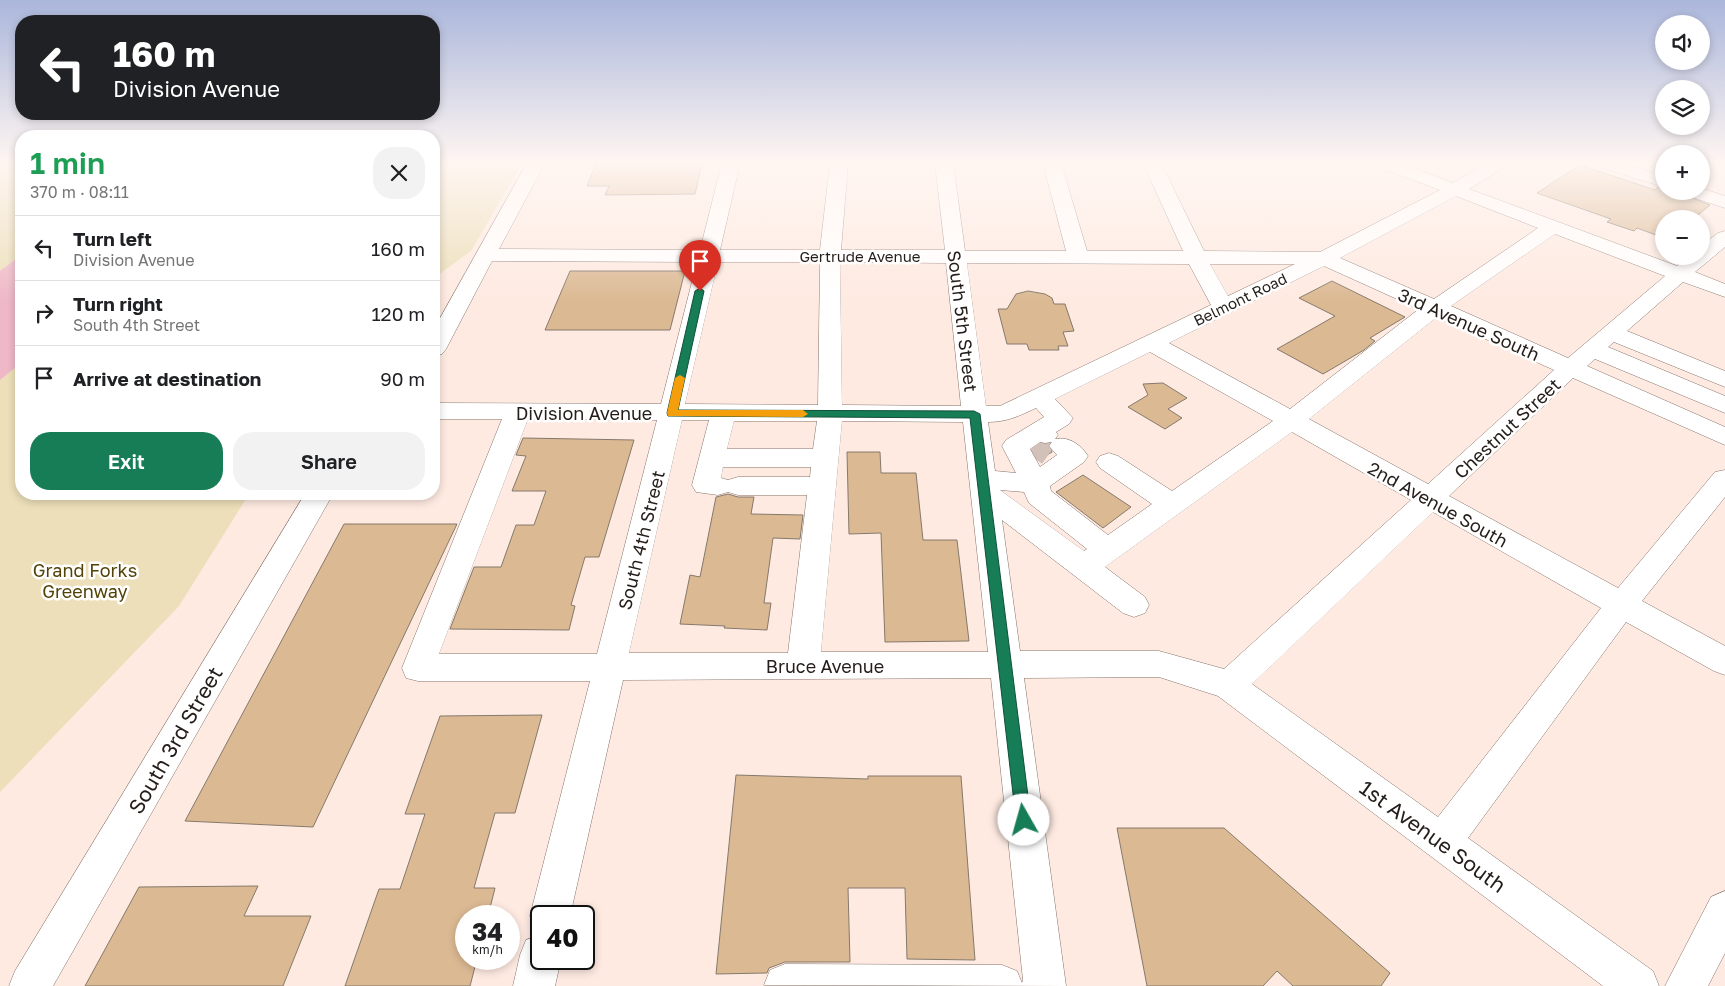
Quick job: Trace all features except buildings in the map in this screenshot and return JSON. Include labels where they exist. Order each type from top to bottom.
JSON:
[{"type":"street","points":[[440,338],[511,209]]},
{"type":"street","name":"South 4th Street","points":[[553,905],[672,413],[719,209]]},
{"type":"street","points":[[803,666],[830,414],[830,256],[835,209]]},
{"type":"street","name":"South 5th Street","points":[[949,209],[1044,986]]},
{"type":"street","points":[[1065,209],[1078,256]]},
{"type":"street","points":[[1174,209],[1196,257],[1223,307]]},
{"type":"street","name":"Belmont Road","points":[[974,414],[1004,414],[1011,411],[1324,258],[1418,209]]},
{"type":"street","points":[[1509,209],[1725,291]]},
{"type":"street","points":[[1083,567],[1290,420],[1435,308],[1554,226]]},
{"type":"street","name":"Chestnut Street","points":[[1710,249],[1725,237]]},
{"type":"street","name":"Gertrude Avenue","points":[[486,255],[1324,258]]},
{"type":"street","name":"3rd Avenue South","points":[[1324,258],[1725,438]]},
{"type":"street","name":"Chestnut Street","points":[[1229,685],[1569,369],[1690,265]]},
{"type":"street","points":[[1609,335],[1722,362],[1719,378]]},
{"type":"street","points":[[1609,335],[1725,405]]},
{"type":"street","name":"2nd Avenue South","points":[[1152,343],[1430,500],[1725,662]]},
{"type":"street","points":[[1035,483],[1045,444],[1060,418],[1039,397]]},
{"type":"street","name":"Division Avenue","points":[[440,411],[974,414]]},
{"type":"street","points":[[1011,411],[1020,431],[1045,444]]},
{"type":"street","name":"Bruce Avenue","points":[[518,412],[418,668],[1159,664],[1229,685]]},
{"type":"street","points":[[723,414],[706,485],[822,486]]},
{"type":"street","points":[[1045,444],[1015,446],[1040,496],[1065,518],[1108,550]]},
{"type":"street","points":[[712,458],[826,458]]},
{"type":"street","points":[[1109,462],[1172,504]]},
{"type":"street","points":[[1442,842],[1621,605],[1725,479]]},
{"type":"street","points":[[984,486],[1035,483]]},
{"type":"street","points":[[984,486],[1040,535],[1134,605]]},
{"type":"street","name":"South 3rd Street","points":[[30,986],[315,500]]},
{"type":"street","points":[[1040,535],[1065,518]]},
{"type":"street","name":"1st Avenue South","points":[[1229,685],[1638,986]]},
{"type":"street","points":[[1686,986],[1725,911]]},
{"type":"street","points":[[534,986],[538,970]]},
{"type":"street","points":[[785,985],[1002,986]]},
{"type":"green space","points":[[0,209],[15,209],[15,260],[0,271]]},
{"type":"green space","points":[[440,209],[495,209],[471,251],[440,274]]},
{"type":"green space","name":"Grand Forks Greenway","points":[[15,368],[15,500],[245,500],[179,606],[0,792],[0,380]]},
{"type":"shaded area","points":[[15,260],[15,368],[0,380],[0,271]]},
{"type":"tunnel","points":[[1032,442],[1049,454]]},
{"type":"slow traffic","points":[[680,378],[672,413],[803,414]]},
{"type":"route","points":[[700,291],[672,413],[974,414],[1024,820]]}]
